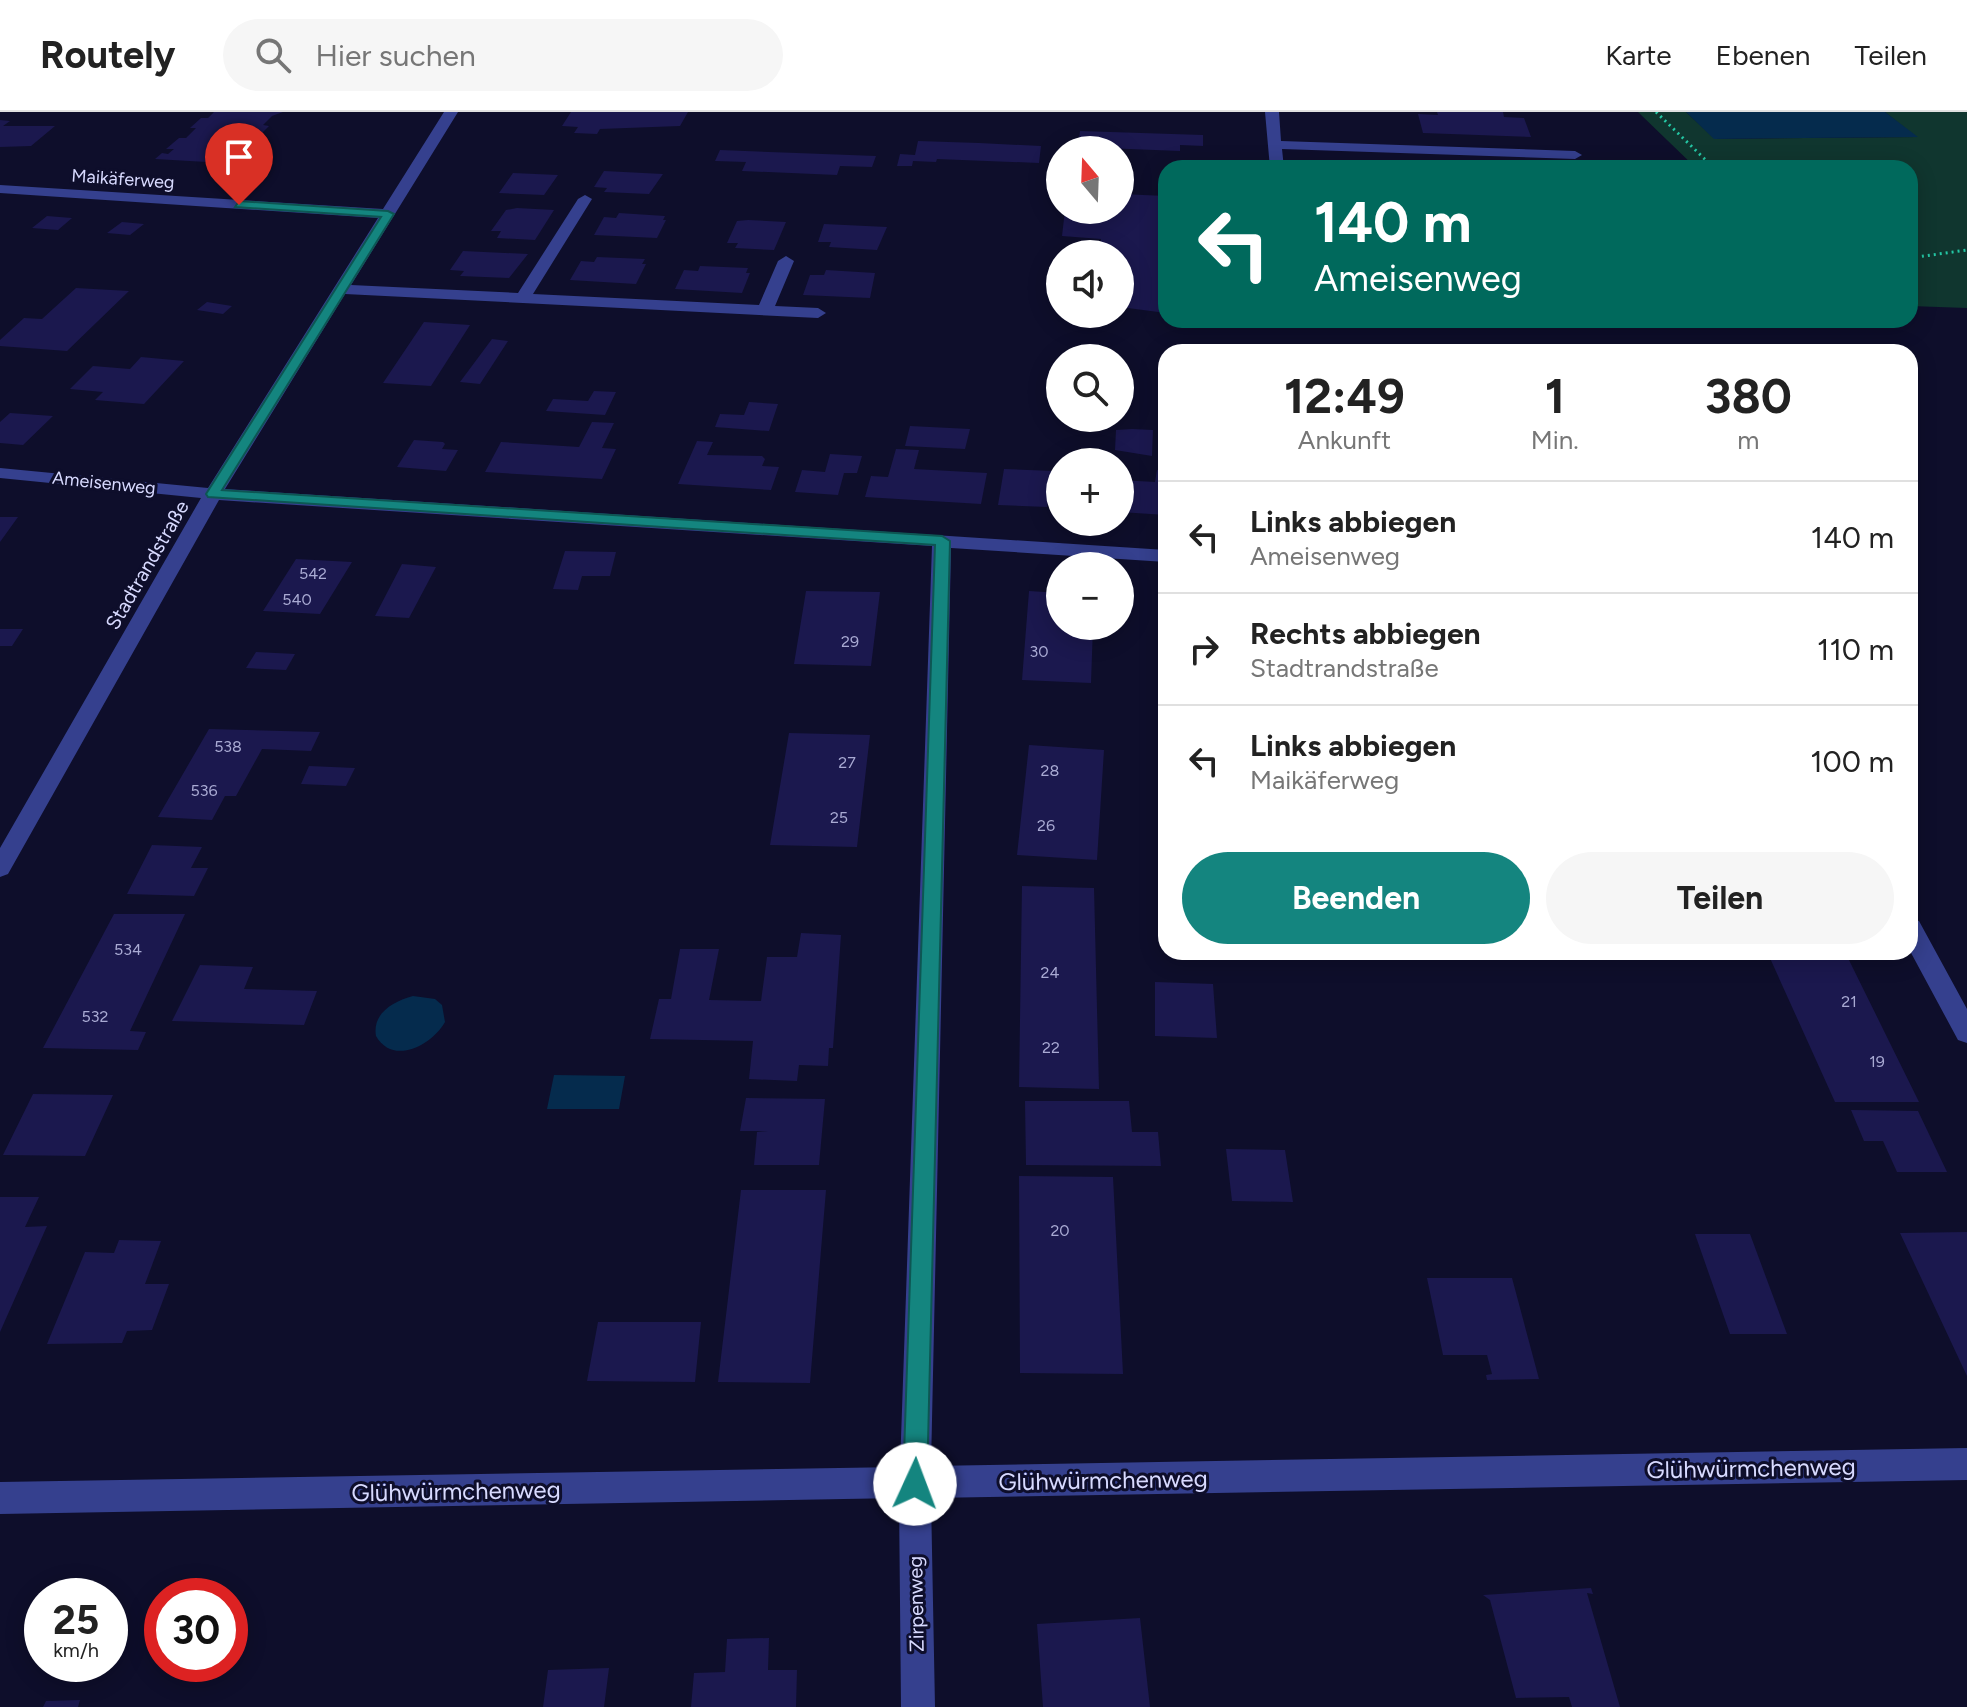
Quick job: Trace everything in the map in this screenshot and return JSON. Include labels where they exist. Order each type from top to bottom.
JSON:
[{"type":"street","name":"Stadtrandstraße","points":[[0,868],[213,494],[451,112]]},
{"type":"street","points":[[1272,112],[1276,160]]},
{"type":"street","points":[[1275,145],[1575,155]]},
{"type":"street","name":"Maikäferweg","points":[[0,189],[388,214]]},
{"type":"street","points":[[521,300],[585,199]]},
{"type":"street","points":[[765,310],[786,261]]},
{"type":"street","points":[[339,289],[818,313]]},
{"type":"street","name":"Ameisenweg","points":[[0,473],[213,494],[1158,555]]},
{"type":"street","name":"Zirpenweg","points":[[918,1707],[915,1484],[942,541]]},
{"type":"street","points":[[1918,943],[1967,1033]]},
{"type":"street","name":"Glühwürmchenweg","points":[[0,1498],[1967,1464]]},
{"type":"path","points":[[1656,112],[1706,160]]},
{"type":"path","points":[[1918,257],[1967,250]]},
{"type":"green space","points":[[1638,112],[1686,112],[1715,139],[1916,137],[1885,112],[1967,112],[1967,308],[1918,306],[1918,160],[1688,160]]},
{"type":"water","points":[[1686,112],[1885,112],[1918,137],[1714,139]]},
{"type":"water","points":[[413,996],[435,999],[442,1005],[445,1022],[422,1044],[402,1051],[392,1050],[376,1036],[377,1021],[386,1009]]},
{"type":"water","points":[[554,1075],[625,1076],[619,1109],[547,1109]]},
{"type":"building","points":[[214,112],[283,112],[272,116],[263,125],[269,126],[258,137],[252,136],[236,158],[224,163],[155,159],[162,153],[168,154],[174,149],[166,149],[179,138],[186,138],[196,128],[190,128]]},
{"type":"building","points":[[571,112],[688,112],[680,126],[600,129],[597,134],[574,133],[578,127],[562,126]]},
{"type":"building","points":[[1437,112],[1503,112],[1504,117],[1524,118],[1531,137],[1423,133],[1418,114],[1438,115]]},
{"type":"building","points":[[0,120],[10,121],[3,126],[55,126],[31,146],[0,147]]},
{"type":"building","points":[[1080,131],[1203,135],[1203,146],[1180,145],[1180,151],[1134,149],[1134,136],[1079,136]]},
{"type":"building","points":[[918,141],[1041,146],[1039,163],[937,159],[936,162],[913,161],[912,166],[897,166],[900,154],[915,155]]},
{"type":"building","points":[[720,150],[876,156],[872,167],[840,166],[837,175],[742,171],[746,162],[715,161]]},
{"type":"building","points":[[604,171],[663,174],[649,194],[604,192],[607,188],[594,187]]},
{"type":"building","points":[[513,173],[558,175],[544,195],[499,193]]},
{"type":"building","points":[[1134,195],[1158,196],[1158,312],[1134,309],[1134,240],[1062,236],[1063,224],[1134,224]]},
{"type":"building","points":[[506,210],[554,210],[535,240],[497,238],[501,231],[491,231]]},
{"type":"building","points":[[619,213],[665,216],[663,220],[666,220],[657,238],[594,235],[604,217],[616,218]]},
{"type":"building","points":[[47,216],[72,218],[58,230],[32,228]]},
{"type":"building","points":[[737,221],[786,222],[774,250],[735,248],[738,243],[727,243]]},
{"type":"building","points":[[122,222],[144,224],[130,235],[107,233]]},
{"type":"building","points":[[824,224],[887,227],[877,250],[829,247],[831,242],[818,242]]},
{"type":"building","points":[[463,251],[528,254],[509,278],[460,276],[464,271],[450,270]]},
{"type":"building","points":[[597,257],[645,259],[642,264],[646,264],[636,284],[570,280],[581,261],[594,262]]},
{"type":"building","points":[[700,266],[748,268],[746,273],[750,273],[742,293],[675,289],[684,270],[698,271]]},
{"type":"building","points":[[826,270],[875,273],[870,298],[803,295],[810,275],[824,275]]},
{"type":"building","points":[[76,288],[129,291],[67,351],[0,346],[0,340],[24,318],[42,319]]},
{"type":"building","points":[[207,302],[232,306],[223,314],[197,310]]},
{"type":"building","points":[[424,322],[470,325],[431,386],[383,383]]},
{"type":"building","points":[[492,339],[508,341],[480,384],[460,382]]},
{"type":"building","points":[[141,357],[184,361],[144,404],[95,400],[103,392],[70,389],[93,366],[130,369]]},
{"type":"building","points":[[594,391],[616,392],[605,415],[546,411],[553,399],[588,401]]},
{"type":"building","points":[[749,402],[778,404],[769,431],[715,427],[720,414],[744,415]]},
{"type":"building","points":[[10,413],[53,416],[23,445],[0,443],[0,422]]},
{"type":"building","points":[[592,422],[614,423],[602,448],[616,449],[602,479],[485,472],[501,442],[579,447]]},
{"type":"building","points":[[910,426],[970,429],[965,449],[905,446]]},
{"type":"building","points":[[1153,430],[1152,456],[1134,453],[1134,448],[1115,448],[1116,432]]},
{"type":"building","points":[[414,440],[443,442],[442,449],[458,450],[446,471],[397,467]]},
{"type":"building","points":[[697,441],[713,442],[707,455],[762,456],[765,459],[762,466],[779,467],[771,490],[678,484]]},
{"type":"building","points":[[896,449],[919,450],[914,469],[987,473],[981,504],[865,497],[871,476],[888,477]]},
{"type":"building","points":[[830,454],[862,456],[857,473],[844,473],[838,495],[795,492],[802,470],[825,472]]},
{"type":"building","points":[[1004,469],[1046,471],[1046,507],[998,505]]},
{"type":"building","points":[[1158,470],[1158,514],[1134,513],[1134,481],[1155,482]]},
{"type":"building","points":[[0,517],[18,517],[0,542]]},
{"type":"building","points":[[565,551],[616,552],[610,576],[582,576],[578,590],[553,589]]},
{"type":"building","points":[[296,559],[352,562],[320,614],[263,611]]},
{"type":"building","points":[[402,564],[436,567],[409,618],[375,616]]},
{"type":"building","points":[[806,591],[880,592],[871,666],[794,664]]},
{"type":"building","points":[[1029,591],[1046,592],[1046,640],[1093,640],[1091,683],[1022,680]]},
{"type":"building","points":[[0,629],[23,629],[12,646],[0,646]]},
{"type":"building","points":[[256,652],[295,654],[286,670],[246,668]]},
{"type":"building","points":[[209,729],[320,732],[311,751],[262,749],[236,796],[225,796],[212,820],[158,817]]},
{"type":"building","points":[[789,733],[870,735],[857,847],[770,845]]},
{"type":"building","points":[[1029,745],[1104,750],[1097,860],[1017,855]]},
{"type":"building","points":[[309,766],[355,768],[346,786],[301,784]]},
{"type":"building","points":[[152,845],[202,847],[191,868],[208,868],[194,896],[127,894]]},
{"type":"building","points":[[1022,886],[1094,888],[1099,1089],[1019,1087]]},
{"type":"building","points":[[114,914],[185,914],[130,1031],[146,1032],[138,1050],[43,1048]]},
{"type":"building","points":[[801,933],[841,935],[833,1048],[829,1048],[828,1066],[799,1065],[797,1081],[749,1079],[753,1041],[650,1039],[659,999],[671,999],[680,949],[719,949],[709,1000],[761,1001],[767,957],[797,957]]},
{"type":"building","points":[[1771,960],[1849,960],[1919,1102],[1835,1102]]},
{"type":"building","points":[[200,965],[253,967],[244,989],[317,991],[304,1025],[172,1021]]},
{"type":"building","points":[[1155,982],[1213,984],[1217,1038],[1155,1036]]},
{"type":"building","points":[[33,1094],[113,1095],[85,1156],[3,1155]]},
{"type":"building","points":[[746,1098],[825,1099],[819,1165],[754,1165],[757,1132],[768,1131],[740,1131]]},
{"type":"building","points":[[1025,1101],[1129,1101],[1132,1132],[1158,1132],[1161,1166],[1026,1165]]},
{"type":"building","points":[[1851,1110],[1918,1111],[1947,1172],[1897,1172],[1883,1141],[1864,1141]]},
{"type":"building","points":[[1226,1149],[1285,1150],[1293,1202],[1232,1201]]},
{"type":"building","points":[[1019,1176],[1113,1177],[1123,1374],[1020,1373]]},
{"type":"building","points":[[741,1190],[826,1190],[810,1383],[718,1382]]},
{"type":"building","points":[[0,1197],[39,1197],[25,1227],[47,1226],[0,1332]]},
{"type":"building","points":[[1967,1232],[1967,1376],[1900,1233]]},
{"type":"building","points":[[1695,1234],[1750,1234],[1787,1334],[1730,1334]]},
{"type":"building","points":[[119,1240],[161,1241],[145,1284],[169,1284],[152,1330],[127,1331],[122,1343],[47,1344],[85,1252],[114,1253]]},
{"type":"building","points":[[1427,1278],[1512,1278],[1539,1379],[1487,1380],[1486,1375],[1492,1374],[1487,1355],[1443,1355]]},
{"type":"building","points":[[598,1322],[701,1322],[695,1382],[587,1381]]},
{"type":"building","points":[[1591,1588],[1593,1594],[1587,1593],[1620,1707],[1572,1707],[1569,1697],[1516,1698],[1490,1600],[1483,1595]]},
{"type":"building","points":[[1140,1618],[1150,1707],[1043,1707],[1037,1624]]},
{"type":"building","points":[[769,1638],[768,1670],[797,1670],[796,1707],[691,1707],[694,1673],[725,1672],[727,1639]]},
{"type":"building","points":[[609,1668],[604,1707],[543,1707],[548,1670]]},
{"type":"building","points":[[80,1700],[78,1707],[43,1707],[46,1701]]},
{"type":"route","points":[[239,205],[388,214],[213,494],[942,541],[915,1484]]}]
